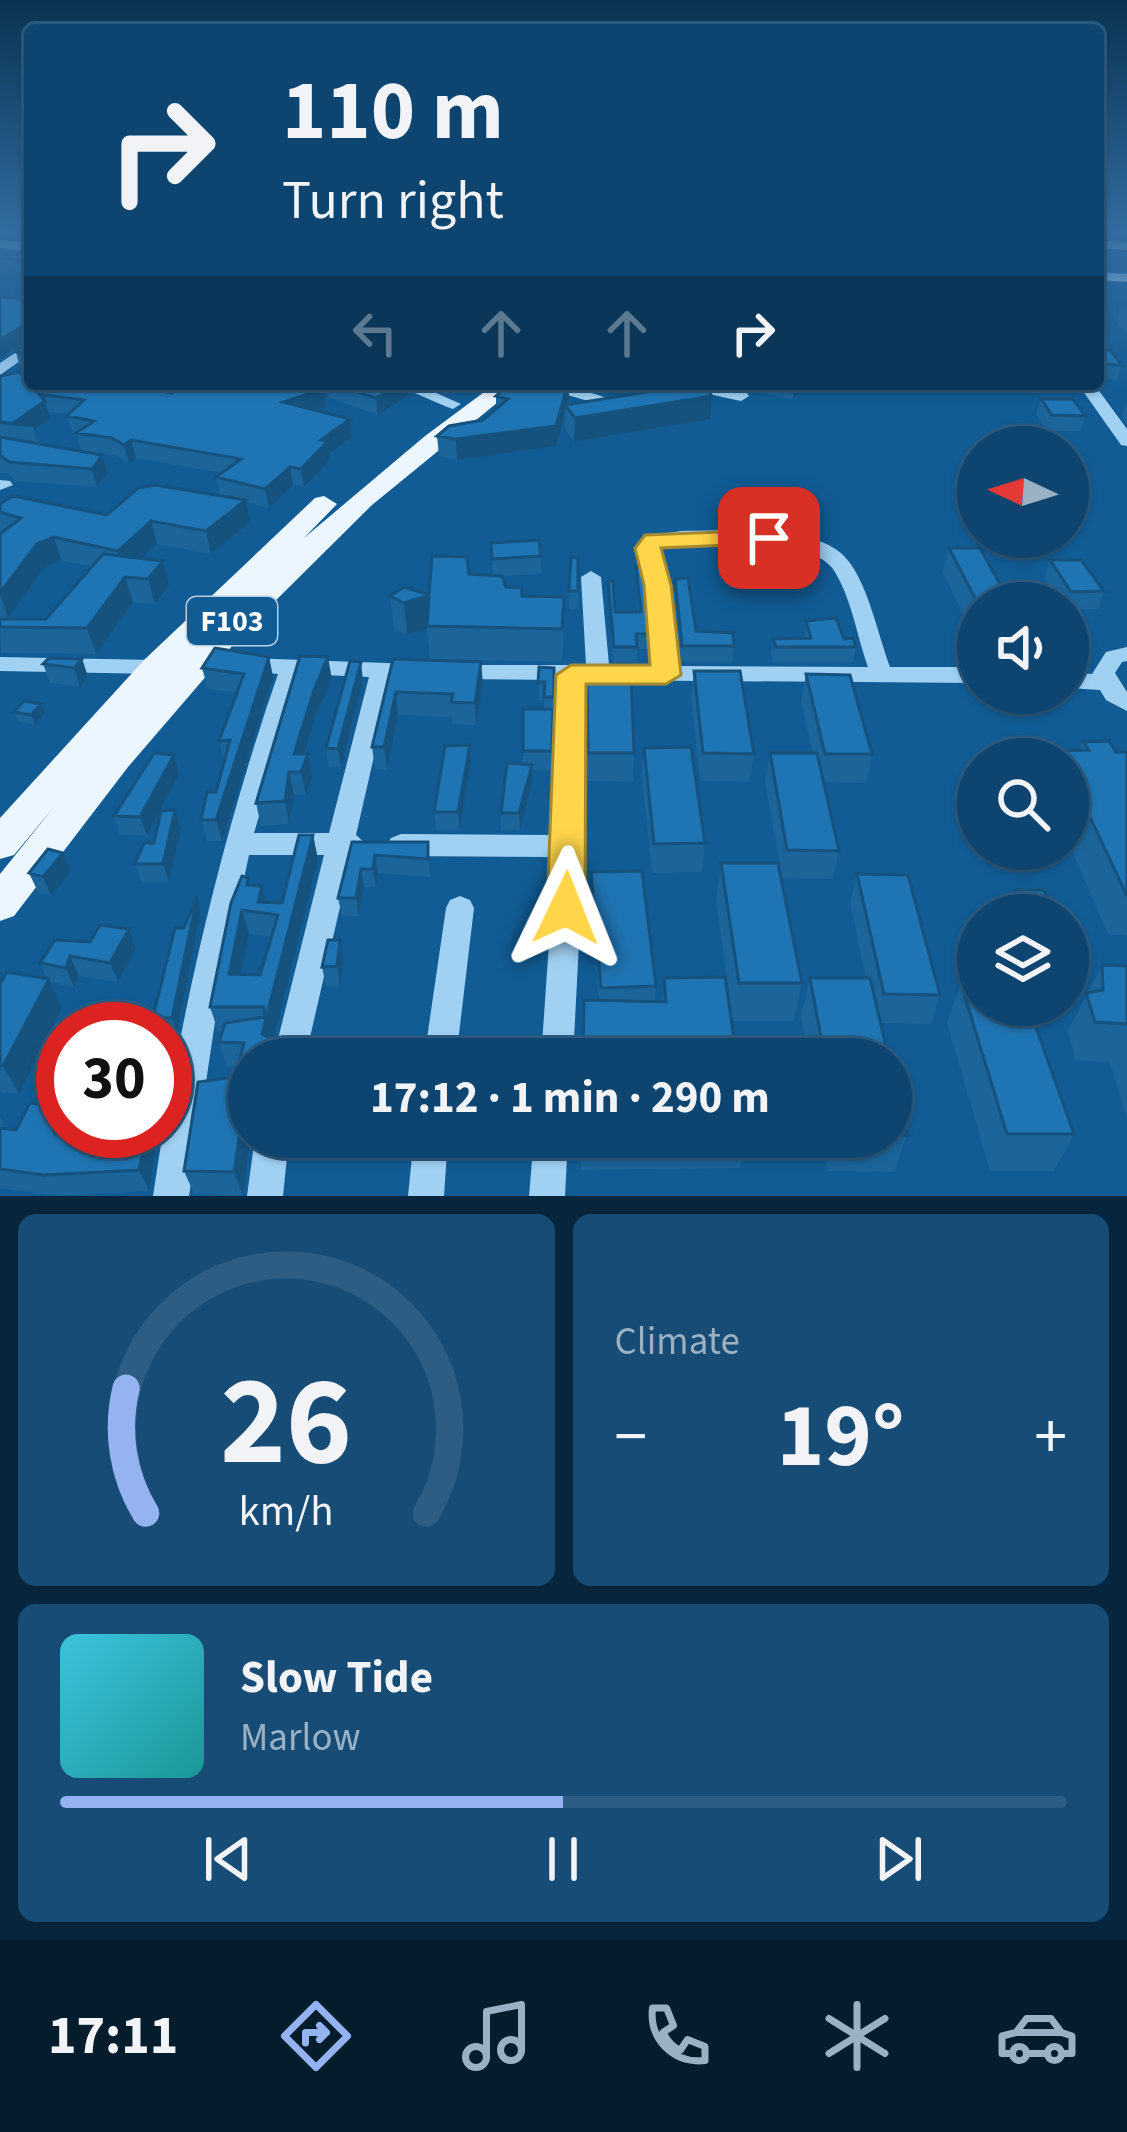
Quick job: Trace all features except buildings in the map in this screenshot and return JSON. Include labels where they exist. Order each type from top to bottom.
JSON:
[{"type":"main road","name":"F103","points":[[0,844],[155,667],[289,535],[473,390]]},
{"type":"main road","name":"F103","points":[[0,904],[244,607],[360,499],[501,390]]},
{"type":"street","points":[[0,370],[24,352]]},
{"type":"street","points":[[417,390],[453,404]]},
{"type":"street","points":[[566,390],[621,406],[650,399]]},
{"type":"street","points":[[698,390],[741,396]]},
{"type":"street","points":[[1090,390],[1127,441]]},
{"type":"street","points":[[666,675],[658,585],[648,548],[654,541],[670,538],[769,538],[825,546],[842,562],[882,675]]},
{"type":"street","points":[[557,1038],[591,578]]},
{"type":"street","points":[[1106,683],[1106,664],[1127,654]]},
{"type":"street","points":[[0,664],[155,667]]},
{"type":"street","points":[[238,664],[584,675],[957,675]]},
{"type":"street","points":[[171,1196],[188,1058],[266,740],[292,667]]},
{"type":"street","points":[[295,1038],[382,670]]},
{"type":"street","points":[[1089,682],[1106,683],[1127,703]]},
{"type":"street","points":[[242,844],[568,846]]},
{"type":"street","points":[[443,1038],[460,908]]},
{"type":"street","points":[[265,1196],[270,1158]]},
{"type":"street","points":[[426,1196],[429,1158]]},
{"type":"street","points":[[548,1196],[550,1158]]},
{"type":"route","points":[[566,908],[571,675],[666,675],[658,585],[648,548],[654,541],[769,538]]}]
